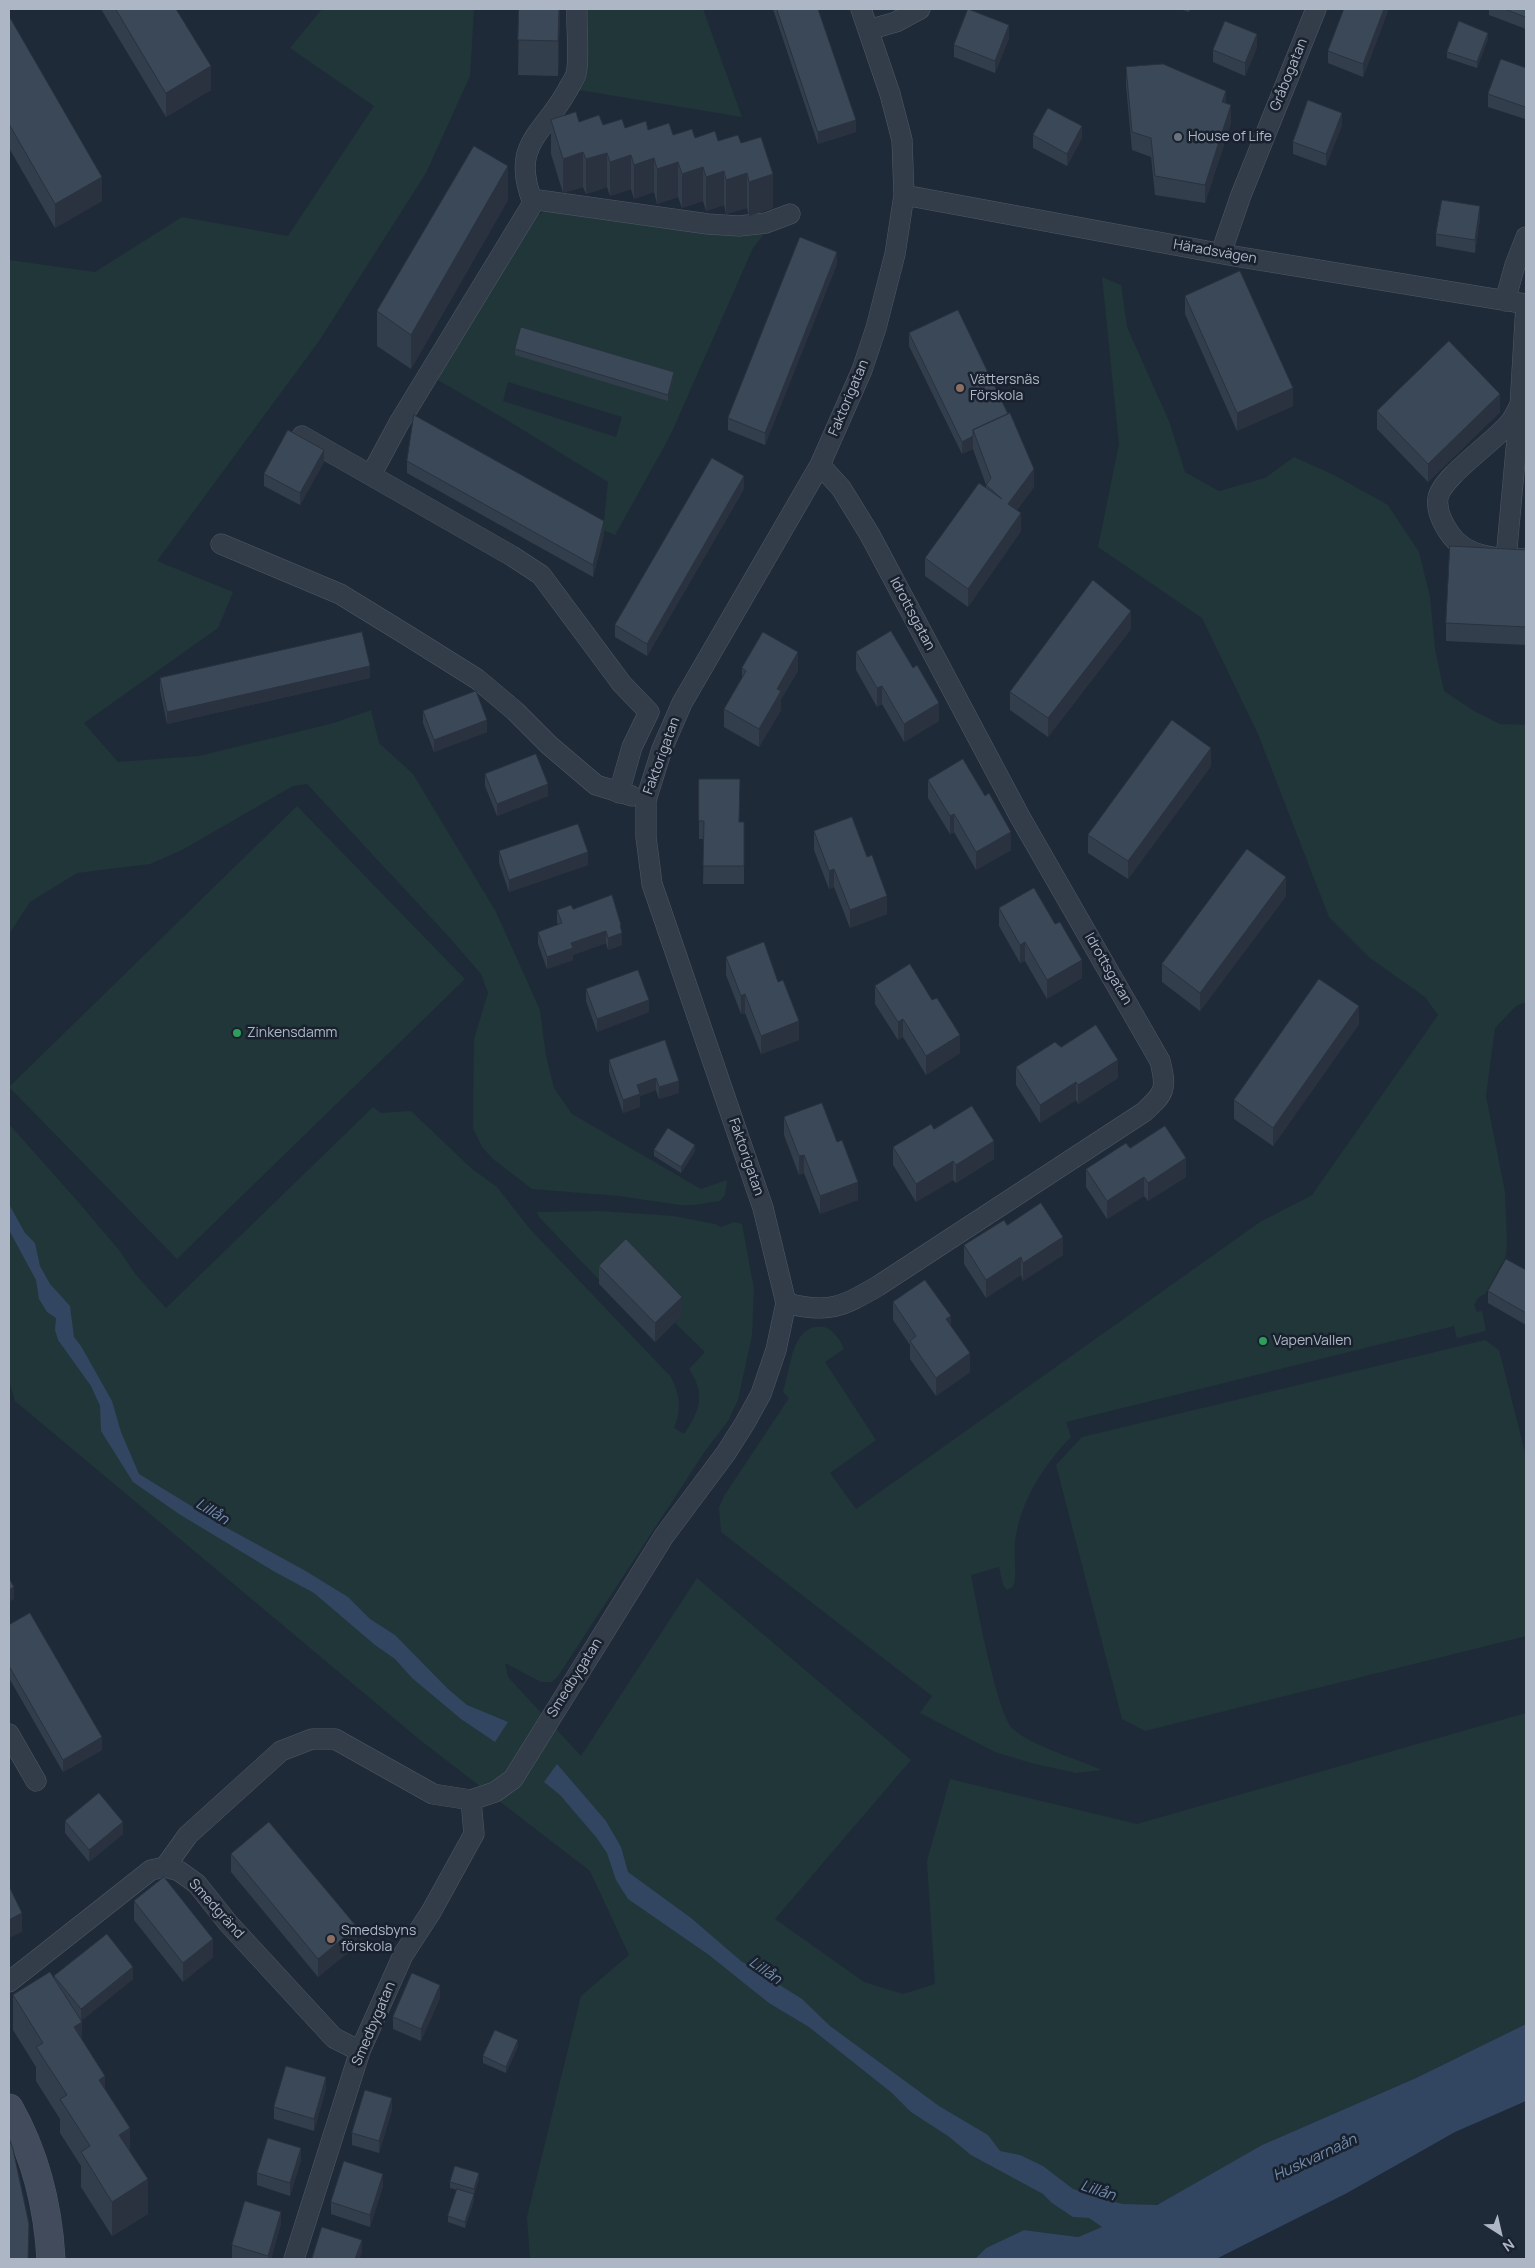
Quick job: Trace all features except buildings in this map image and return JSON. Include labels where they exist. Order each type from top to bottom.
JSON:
[{"type":"street","points":[[533,203],[525,174],[526,152],[530,143],[562,100],[576,73],[577,9]]},
{"type":"street","name":"Faktorigatan","points":[[664,1536],[726,1454],[745,1423],[760,1394],[776,1350],[786,1303],[763,1208],[652,884],[646,837],[646,800],[662,749],[682,703],[820,465],[862,370],[876,328],[899,238],[904,196],[902,140],[890,94],[861,9]]},
{"type":"street","points":[[868,30],[896,22],[920,9]]},
{"type":"street","name":"Gråbogatan","points":[[1221,253],[1241,195],[1316,9]]},
{"type":"street","name":"Häradsvägen","points":[[904,196],[985,208],[1221,253],[1526,304]]},
{"type":"street","points":[[371,475],[399,423],[533,203],[538,200],[708,224],[739,226],[766,223],[790,214]]},
{"type":"street","points":[[1505,301],[1515,265],[1526,237]]},
{"type":"street","points":[[1506,559],[1523,405],[1526,304]]},
{"type":"street","points":[[1523,405],[1511,422],[1446,483],[1438,496],[1438,508],[1443,524],[1455,542],[1475,554],[1506,559],[1526,559]]},
{"type":"street","points":[[302,436],[512,556],[541,575],[622,684],[649,712],[632,748],[619,793]]},
{"type":"street","name":"Idrottsgatan","points":[[786,1303],[803,1307],[831,1308],[848,1303],[878,1286],[1144,1112],[1161,1097],[1165,1080],[1160,1061],[1020,816],[870,535],[841,488],[820,465]]},
{"type":"street","points":[[220,544],[340,594],[477,680],[515,711],[549,745],[596,785],[646,800]]},
{"type":"street","name":"Smedbygatan","points":[[165,1867],[188,1835],[281,1751],[312,1739],[335,1738],[433,1794],[470,1800],[495,1792],[513,1779],[664,1536]]},
{"type":"street","points":[[9,1734],[36,1781]]},
{"type":"street","name":"Smedbygatan","points":[[294,2259],[360,2051],[403,1955],[431,1912],[474,1834],[470,1800]]},
{"type":"street","points":[[9,1982],[151,1870],[165,1867]]},
{"type":"street","name":"Smedgränd","points":[[165,1867],[179,1871],[197,1884],[228,1923],[334,2038],[360,2051]]},
{"type":"street","points":[[9,2108],[34,2164],[48,2216],[51,2259]]},
{"type":"green space","points":[[322,9],[474,9],[470,76],[426,173],[319,341],[157,561],[233,592],[218,628],[84,723],[118,762],[199,756],[334,723],[371,710],[379,743],[413,774],[496,912],[540,1010],[546,1056],[554,1088],[572,1114],[701,1189],[727,1180],[725,1195],[720,1201],[680,1205],[619,1196],[532,1189],[493,1159],[482,1147],[473,1128],[474,1039],[488,993],[481,974],[307,784],[293,786],[182,850],[150,864],[77,873],[30,902],[9,934],[9,260],[95,272],[182,217],[288,236],[374,106],[290,48]]},
{"type":"green space","points":[[582,9],[703,9],[742,117],[573,89]]},
{"type":"green space","points":[[547,210],[767,230],[753,248],[670,436],[615,535],[603,530],[608,482],[436,379],[533,218]],"holes":[[[508,382],[622,417],[616,437],[503,401]]]},
{"type":"green space","points":[[1102,277],[1121,285],[1127,327],[1169,421],[1185,472],[1219,491],[1265,478],[1294,457],[1334,475],[1388,505],[1419,552],[1430,597],[1435,649],[1444,691],[1474,711],[1500,724],[1526,725],[1526,1002],[1516,1006],[1495,1028],[1486,1096],[1505,1192],[1507,1243],[1506,1256],[1485,1294],[1478,1298],[1474,1305],[1477,1312],[1482,1311],[1486,1331],[1457,1338],[1454,1326],[1066,1422],[1071,1437],[1051,1460],[1035,1484],[1022,1512],[1015,1541],[1015,1576],[1013,1587],[1007,1590],[1003,1585],[999,1567],[971,1575],[994,1681],[1007,1719],[1013,1729],[1031,1741],[1102,1770],[1076,1773],[1031,1763],[995,1752],[920,1713],[932,1696],[721,1532],[719,1507],[724,1496],[789,1398],[783,1392],[794,1349],[805,1332],[813,1327],[824,1327],[839,1339],[844,1349],[825,1362],[876,1440],[830,1473],[856,1509],[1260,1222],[1312,1195],[1438,1015],[1425,997],[1370,958],[1329,917],[1258,734],[1202,618],[1098,547],[1119,444]]},
{"type":"green space","name":"Zinkensdamm","points":[[297,806],[465,979],[177,1259],[9,1087]]},
{"type":"green space","points":[[373,1107],[381,1113],[411,1111],[471,1168],[497,1187],[530,1229],[671,1377],[679,1402],[674,1428],[684,1434],[694,1418],[699,1402],[698,1386],[689,1369],[705,1352],[675,1323],[682,1315],[601,1282],[539,1217],[537,1212],[601,1211],[673,1216],[715,1224],[721,1227],[734,1222],[742,1224],[754,1289],[752,1335],[738,1400],[728,1421],[705,1451],[558,1676],[552,1682],[541,1682],[505,1663],[508,1677],[581,1756],[697,1578],[911,1760],[775,1919],[864,1982],[903,1994],[935,1984],[927,1861],[950,1779],[1137,1824],[1526,1713],[1526,2024],[1416,2078],[1262,2145],[1161,2203],[1078,2237],[1024,2230],[986,2248],[975,2259],[530,2259],[527,2217],[581,1996],[629,1955],[590,1871],[420,1740],[15,1401],[9,1380],[9,1124],[80,1204],[119,1250],[136,1275],[166,1308]]},
{"type":"green space","points":[[1485,1340],[1499,1350],[1526,1456],[1526,1636],[1145,1731],[1122,1719],[1056,1465],[1082,1437]]},
{"type":"water","points":[[9,1204],[25,1233],[35,1243],[40,1266],[50,1284],[70,1306],[74,1337],[112,1401],[121,1432],[139,1474],[229,1529],[304,1570],[348,1597],[370,1619],[395,1635],[448,1689],[467,1705],[508,1722],[495,1742],[461,1719],[412,1678],[395,1659],[375,1645],[314,1593],[275,1572],[179,1514],[133,1482],[101,1431],[100,1406],[91,1386],[58,1340],[55,1330],[56,1318],[47,1312],[39,1299],[36,1280],[9,1230]]},
{"type":"water","name":"Huskvarnaån","points":[[557,1764],[606,1821],[621,1847],[628,1872],[691,1918],[741,1961],[802,1999],[830,2026],[939,2106],[988,2135],[1000,2151],[1020,2155],[1043,2166],[1073,2189],[1123,2204],[1157,2205],[1262,2145],[1416,2078],[1526,2024],[1526,2101],[1455,2132],[1347,2193],[1216,2259],[975,2259],[986,2248],[1024,2230],[1078,2237],[1102,2227],[1089,2218],[1073,2217],[1052,2203],[1043,2194],[971,2155],[948,2136],[911,2112],[892,2093],[809,2027],[769,2003],[709,1955],[628,1899],[616,1880],[607,1853],[596,1837],[560,1795],[544,1782]]},
{"type":"place","name":"House of Life","points":[[1178,137]]},
{"type":"place","name":"Vättersnäs Förskola","points":[[960,388]]},
{"type":"place","name":"Zinkensdamm","points":[[237,1033]]},
{"type":"place","name":"VapenVallen","points":[[1263,1341]]},
{"type":"place","name":"Smedsbyns förskola","points":[[331,1939]]},
{"type":"water label","name":"Lillån","points":[[212,1512]]},
{"type":"water label","name":"Lillån","points":[[765,1971]]},
{"type":"water label","name":"Lillån","points":[[1098,2191]]}]
